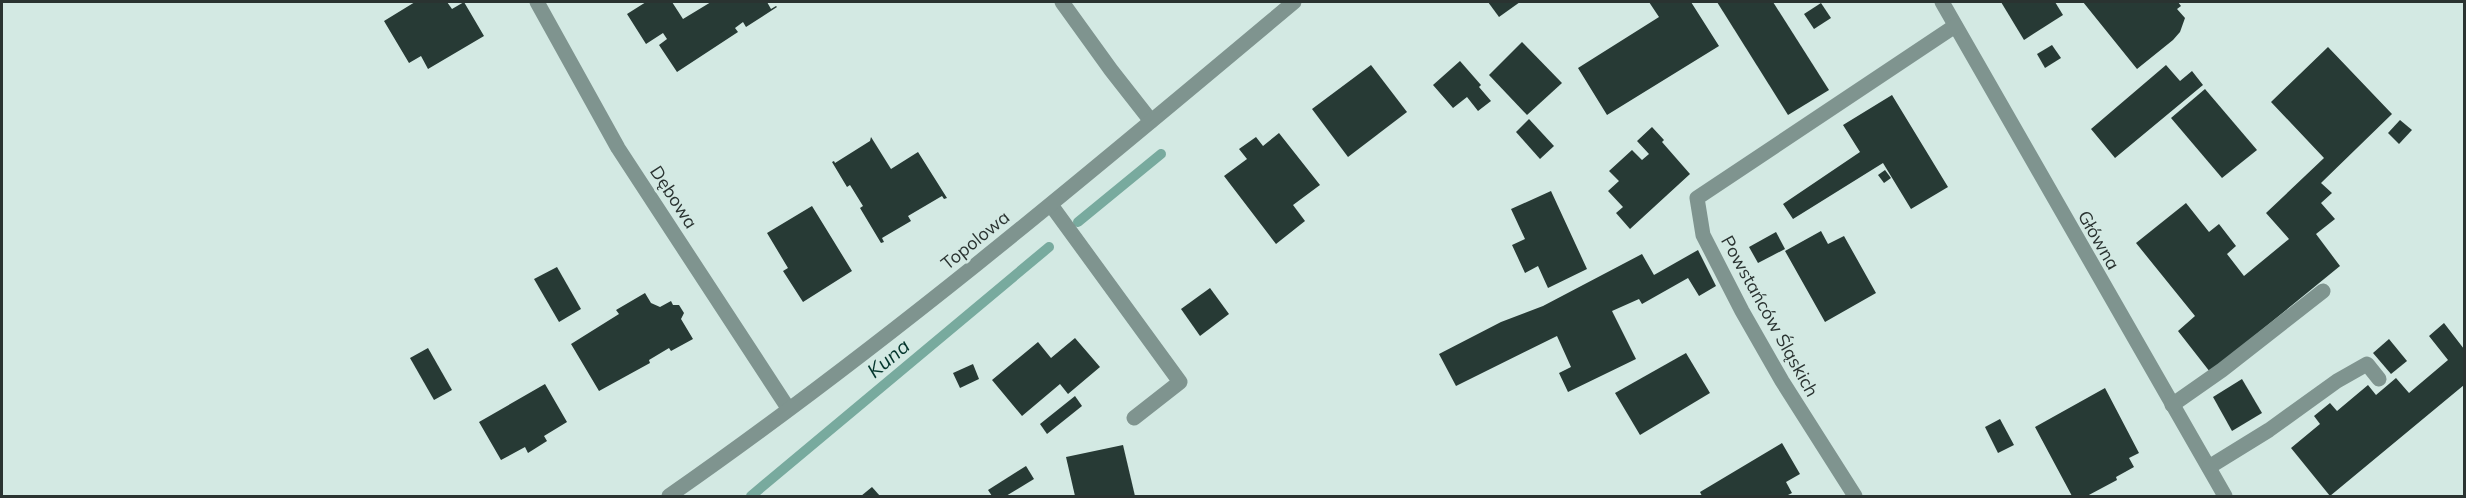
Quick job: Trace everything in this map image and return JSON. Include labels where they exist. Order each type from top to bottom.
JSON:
[{"type":"street","name":"Dębowa","points":[[537,2],[618,148],[788,408]]},
{"type":"street","points":[[1062,2],[1111,70],[1152,121]]},
{"type":"street","name":"Topolowa","points":[[669,496],[878,343],[1051,204],[1294,2]]},
{"type":"street","name":"Główna","points":[[1942,2],[2224,496]]},
{"type":"street","name":"Powstańców Śląskich","points":[[1855,496],[1782,381],[1742,311],[1703,235],[1697,198],[1955,26]]},
{"type":"street","points":[[1051,204],[1180,382],[1134,418]]},
{"type":"street","points":[[2172,405],[2222,370],[2323,291]]},
{"type":"street","points":[[2209,467],[2269,430],[2337,381],[2367,364],[2379,379]]},
{"type":"building","points":[[415,2],[447,2],[452,9],[464,2],[484,36],[428,69],[421,56],[409,63],[384,21]]},
{"type":"building","points":[[646,2],[672,2],[683,19],[711,2],[767,2],[771,9],[777,7],[746,27],[743,22],[735,28],[738,32],[677,72],[659,45],[667,39],[663,33],[646,44],[627,14]]},
{"type":"building","points":[[1488,2],[1520,2],[1499,17]]},
{"type":"building","points":[[1649,2],[1691,2],[1719,46],[1607,115],[1578,68],[1659,17]]},
{"type":"building","points":[[1717,2],[1773,2],[1829,90],[1788,115]]},
{"type":"building","points":[[2001,2],[2055,2],[2063,15],[2024,40]]},
{"type":"building","points":[[2083,2],[2178,2],[2181,6],[2177,9],[2185,18],[2180,32],[2173,40],[2137,69]]},
{"type":"building","points":[[1821,3],[1831,18],[1814,29],[1804,14]]},
{"type":"building","points":[[1522,42],[1562,83],[1527,115],[1489,75]]},
{"type":"building","points":[[2052,45],[2061,58],[2045,68],[2037,54]]},
{"type":"building","points":[[2328,47],[2392,114],[2321,183],[2332,193],[2321,203],[2335,219],[2316,234],[2340,266],[2210,372],[2178,331],[2195,316],[2136,243],[2186,203],[2209,232],[2219,224],[2236,246],[2227,254],[2244,276],[2289,239],[2266,213],[2324,158],[2271,102]]},
{"type":"building","points":[[1460,61],[1481,85],[1479,87],[1491,101],[1478,111],[1467,97],[1453,108],[1433,85]]},
{"type":"building","points":[[1371,65],[1407,112],[1348,157],[1312,109]]},
{"type":"building","points":[[2166,65],[2180,81],[2192,71],[2203,85],[2115,158],[2091,129]]},
{"type":"building","points":[[2205,89],[2257,150],[2222,178],[2171,118]]},
{"type":"building","points":[[1892,95],[1948,187],[1911,209],[1883,163],[1793,219],[1783,204],[1860,152],[1843,125]]},
{"type":"building","points":[[1529,119],[1554,146],[1540,159],[1516,132]]},
{"type":"building","points":[[2400,120],[2412,130],[2399,144],[2388,133]]},
{"type":"building","points":[[1652,127],[1690,174],[1630,229],[1616,213],[1623,207],[1608,191],[1619,181],[1609,171],[1632,150],[1642,160],[1649,154],[1637,141]]},
{"type":"building","points":[[1279,133],[1320,185],[1293,205],[1305,221],[1276,244],[1224,176],[1247,159],[1239,149],[1256,137],[1263,146]]},
{"type":"building","points":[[871,137],[891,169],[918,152],[947,198],[944,199],[942,196],[908,216],[911,221],[882,238],[884,242],[881,243],[860,208],[863,206],[850,185],[847,187],[832,162],[835,163],[870,141]]},
{"type":"building","points":[[1885,170],[1891,178],[1884,183],[1878,175]]},
{"type":"building","points":[[1551,191],[1587,269],[1548,288],[1538,266],[1525,273],[1512,245],[1525,239],[1511,209]]},
{"type":"building","points":[[812,206],[852,271],[803,302],[783,271],[788,268],[767,233]]},
{"type":"building","points":[[1821,231],[1828,244],[1844,236],[1876,293],[1825,322],[1785,251]]},
{"type":"building","points":[[1776,232],[1785,249],[1758,263],[1749,247]]},
{"type":"building","points":[[1698,250],[1716,286],[1699,296],[1688,278],[1642,304],[1639,299],[1612,311],[1636,359],[1568,392],[1559,373],[1571,367],[1557,336],[1456,386],[1439,354],[1501,322],[1543,306],[1642,254],[1654,275]]},
{"type":"building","points":[[557,267],[581,309],[559,322],[534,279]]},
{"type":"building","points":[[1210,288],[1229,314],[1200,336],[1181,309]]},
{"type":"building","points":[[645,293],[651,303],[660,307],[671,301],[673,305],[679,305],[684,313],[681,319],[693,339],[671,351],[669,348],[649,360],[650,363],[599,391],[571,344],[619,314],[616,310]]},
{"type":"building","points":[[2444,323],[2464,349],[2464,385],[2330,496],[2291,448],[2320,424],[2314,416],[2330,403],[2337,411],[2368,385],[2376,395],[2396,378],[2409,393],[2448,360],[2429,336]]},
{"type":"building","points":[[1075,338],[1100,367],[1068,394],[1060,384],[1022,416],[992,380],[1038,342],[1051,358]]},
{"type":"building","points":[[2389,339],[2407,361],[2391,374],[2373,353]]},
{"type":"building","points":[[428,348],[452,390],[434,400],[410,358]]},
{"type":"building","points":[[1686,353],[1710,393],[1640,435],[1615,393]]},
{"type":"building","points":[[973,364],[979,379],[960,388],[953,373]]},
{"type":"building","points":[[2242,379],[2262,413],[2232,431],[2213,397]]},
{"type":"building","points":[[545,384],[567,422],[544,436],[547,441],[528,453],[525,447],[501,460],[479,422]]},
{"type":"building","points":[[2105,388],[2139,453],[2129,458],[2134,467],[2116,477],[2117,480],[2087,496],[2072,496],[2035,427]]},
{"type":"building","points":[[1075,396],[1082,406],[1047,434],[1040,424]]},
{"type":"building","points":[[2000,419],[2014,445],[1998,453],[1985,427]]},
{"type":"building","points":[[1782,443],[1800,474],[1786,482],[1792,493],[1786,496],[1702,496],[1700,492]]},
{"type":"building","points":[[1123,445],[1135,496],[1075,496],[1066,457]]},
{"type":"building","points":[[1026,466],[1034,479],[1006,496],[992,496],[988,490]]},
{"type":"building","points":[[872,487],[880,496],[861,496]]},
{"type":"waterway","name":"Kuna","points":[[1078,222],[1161,154]]},
{"type":"waterway","name":"Kuna","points":[[751,496],[1049,247]]}]
